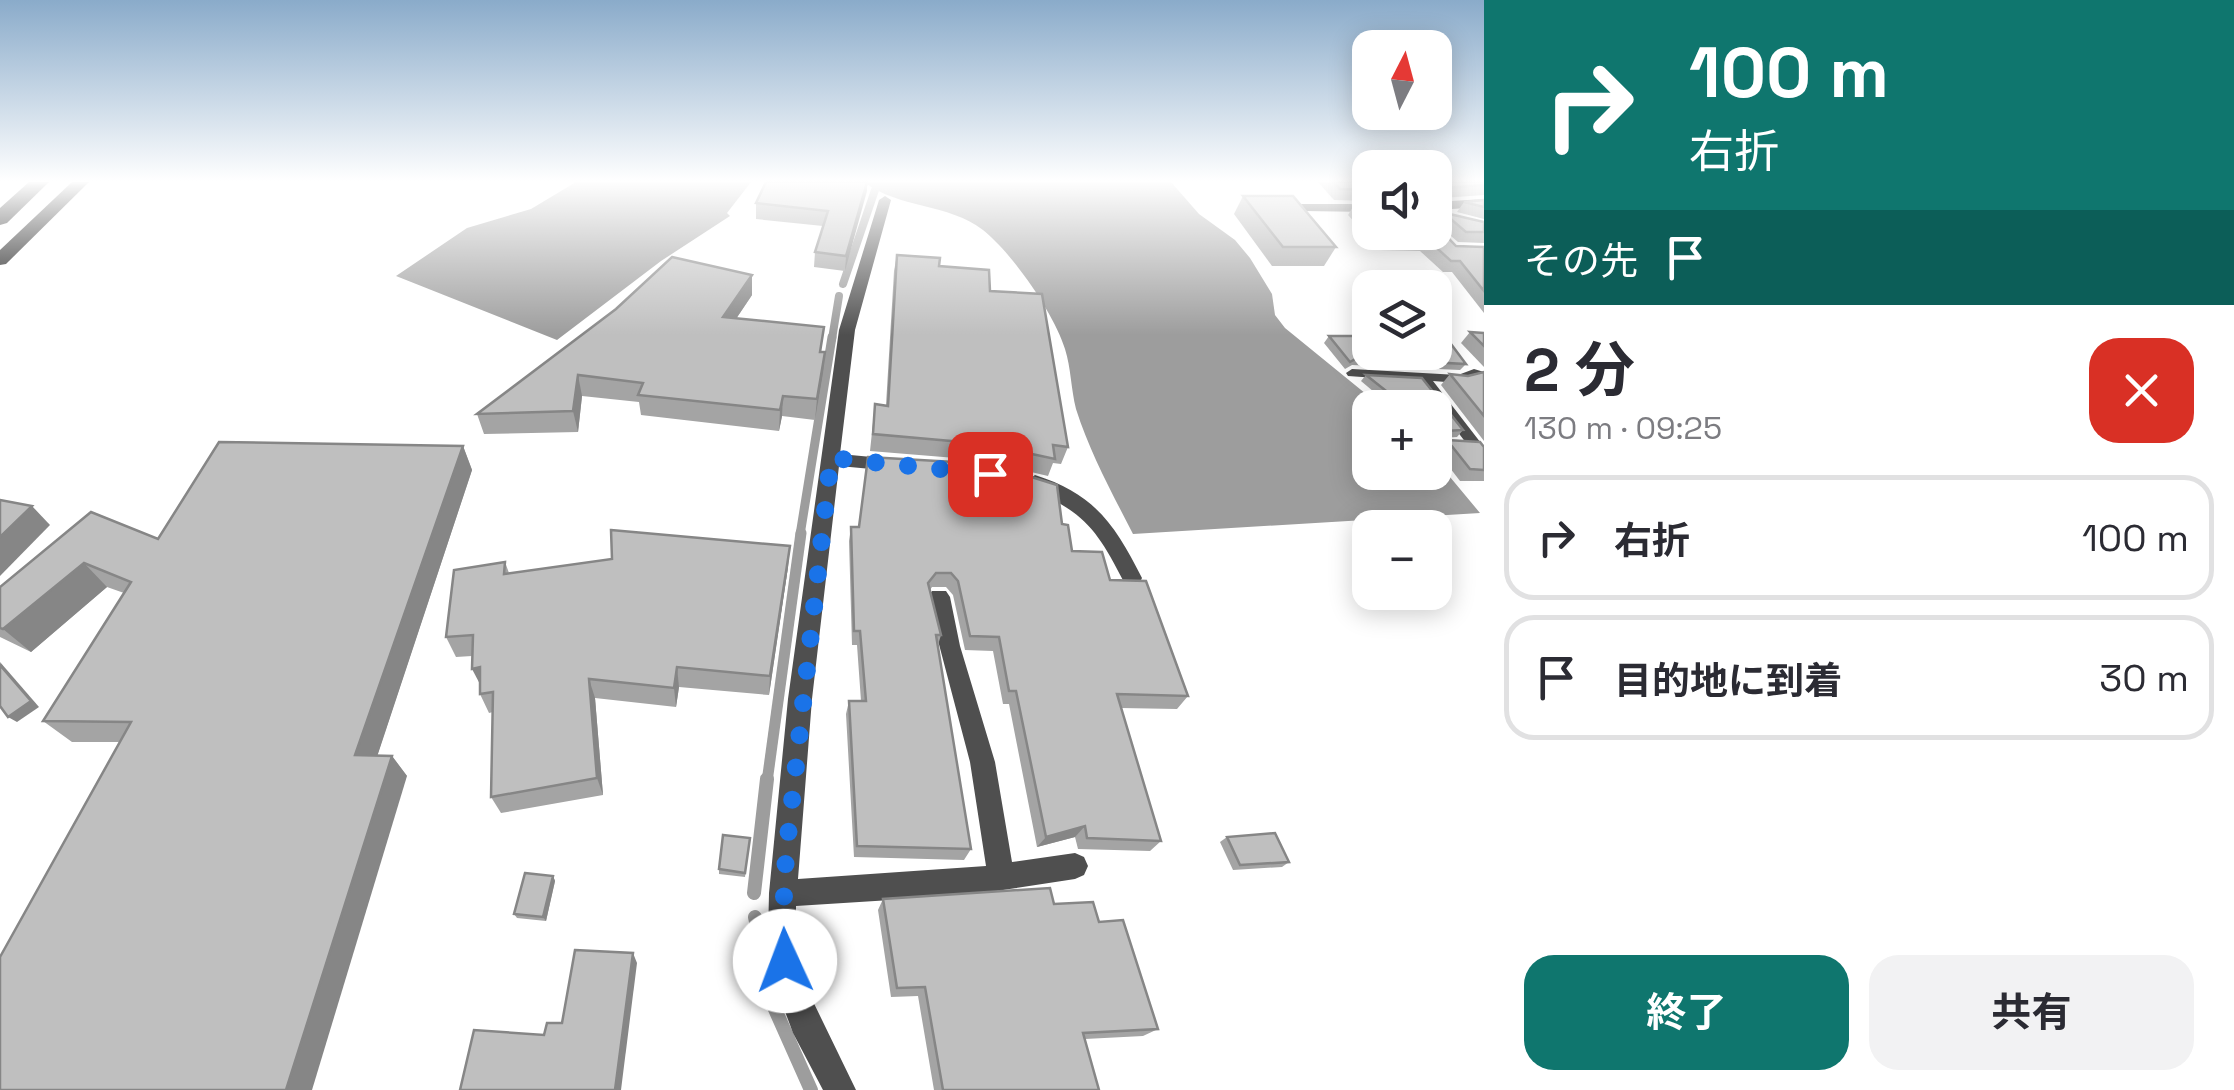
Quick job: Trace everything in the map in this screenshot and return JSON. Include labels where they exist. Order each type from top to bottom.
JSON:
[{"type":"main road","points":[[0,260],[28,233]]},
{"type":"street","points":[[840,1090],[804,1022],[791,987],[782,938],[783,893],[800,699],[847,330],[875,233]]},
{"type":"street","points":[[831,458],[918,467]]},
{"type":"street","points":[[1009,476],[1027,478],[1090,509],[1104,526],[1132,578]]},
{"type":"street","points":[[939,597],[948,653],[960,674],[973,726],[1001,878]]},
{"type":"street","points":[[783,893],[1001,878],[1075,866]]},
{"type":"lane","points":[[1461,358],[1479,374]]},
{"type":"lane","points":[[1352,373],[1459,379],[1479,374]]},
{"type":"lane","points":[[1423,377],[1473,449]]},
{"type":"shaded area","points":[[460,233],[704,233],[557,340],[396,276]]},
{"type":"shaded area","points":[[986,233],[1225,233],[1250,258],[1272,294],[1275,315],[1285,328],[1361,390],[1352,390],[1352,490],[1452,490],[1452,479],[1480,513],[1352,510],[1352,521],[1133,534],[1082,425],[1060,334],[1019,268]]},
{"type":"building","points":[[821,233],[853,233],[846,256],[815,252]]},
{"type":"building","points":[[1272,233],[1324,233],[1336,247],[1283,247]]},
{"type":"building","points":[[1452,242],[1456,246],[1484,247],[1484,291],[1460,261],[1451,261],[1439,250],[1452,250]]},
{"type":"building","points":[[897,255],[940,258],[939,266],[989,270],[990,291],[1042,294],[1068,447],[1053,445],[1055,459],[985,444],[873,434],[875,404],[888,406]]},
{"type":"building","points":[[672,257],[752,275],[723,317],[824,327],[820,352],[825,352],[817,399],[783,396],[780,410],[638,395],[643,383],[578,375],[573,411],[477,414],[616,309]]},
{"type":"building","points":[[1470,332],[1484,333],[1484,346]]},
{"type":"building","points":[[1329,336],[1352,336],[1350,362]]},
{"type":"building","points":[[1452,345],[1466,364],[1452,363]]},
{"type":"building","points":[[1484,372],[1484,416],[1450,374],[1468,376]]},
{"type":"building","points":[[1366,375],[1422,378],[1431,390],[1385,390]]},
{"type":"building","points":[[1452,416],[1463,430],[1452,431]]},
{"type":"building","points":[[1452,440],[1480,442],[1484,447],[1484,470],[1470,469],[1452,446]]},
{"type":"building","points":[[219,442],[463,446],[355,755],[392,756],[286,1090],[0,1090],[0,957],[131,722],[43,721],[131,582],[84,563],[3,629],[0,587],[91,512],[158,539]]},
{"type":"building","points":[[868,457],[972,463],[1057,485],[1062,524],[1068,525],[1072,551],[1102,552],[1110,580],[1146,581],[1188,696],[1117,694],[1161,841],[1087,838],[1085,826],[1046,837],[1016,691],[1009,691],[999,637],[970,636],[958,581],[951,573],[936,573],[928,583],[941,635],[936,635],[971,849],[857,846],[849,701],[866,701],[860,631],[854,631],[851,527],[859,527]]},
{"type":"building","points":[[0,500],[32,506],[0,537]]},
{"type":"building","points":[[611,530],[790,546],[770,676],[677,667],[674,688],[589,679],[597,778],[491,797],[493,692],[480,694],[480,667],[472,669],[473,635],[446,637],[454,570],[505,562],[504,574],[612,559]]},
{"type":"building","points":[[0,665],[31,701],[8,717],[0,706]]},
{"type":"building","points":[[1275,833],[1289,862],[1240,865],[1227,837]]},
{"type":"building","points":[[723,835],[750,838],[745,873],[719,869]]},
{"type":"building","points":[[525,873],[553,876],[543,917],[514,914]]},
{"type":"building","points":[[1050,888],[1054,904],[1093,902],[1099,922],[1123,920],[1158,1029],[1083,1033],[1099,1090],[943,1090],[925,987],[897,988],[883,899]]},
{"type":"building","points":[[575,950],[633,953],[615,1090],[460,1090],[474,1030],[544,1035],[547,1023],[562,1023]]},
{"type":"waterway","points":[[843,284],[860,233]]},
{"type":"waterway","points":[[832,339],[839,296]]},
{"type":"waterway","points":[[800,535],[832,337]]},
{"type":"waterway","points":[[767,782],[801,533]]},
{"type":"waterway","points":[[754,893],[767,779]]},
{"type":"waterway","points":[[755,917],[774,1007],[811,1090]]},
{"type":"route","points":[[785,961],[782,938],[786,854],[800,699],[831,458],[990,474]]}]
